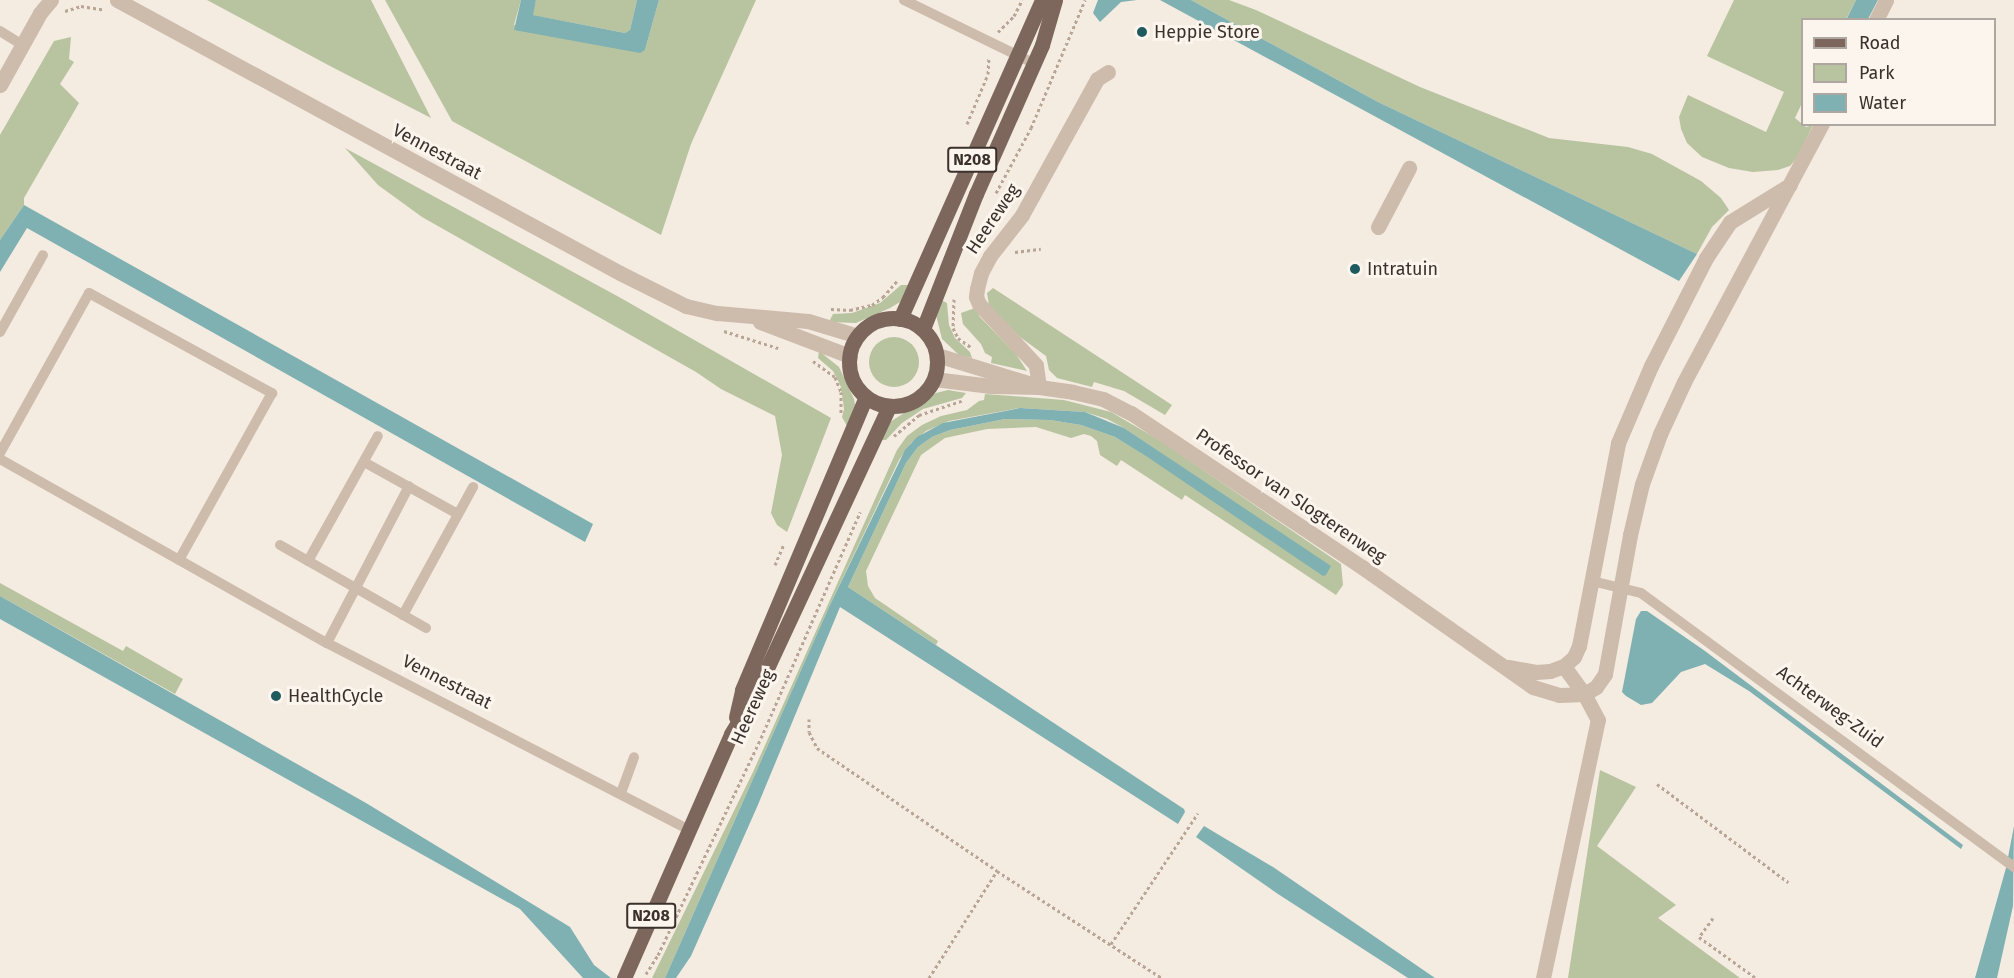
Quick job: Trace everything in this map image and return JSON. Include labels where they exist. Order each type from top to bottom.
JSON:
[{"type":"main road","name":"Heereweg","points":[[900,319],[1042,0]]},
{"type":"main road","name":"Heereweg","points":[[923,329],[976,194],[1042,45],[1055,0]]},
{"type":"main road","points":[[900,319],[923,329],[937,355],[934,379],[915,400],[889,406],[866,396],[852,378],[850,356],[858,336],[864,329],[881,320],[900,319]]},
{"type":"main road","name":"Heereweg","points":[[731,734],[742,690],[866,396]]},
{"type":"main road","name":"Heereweg","points":[[624,978],[731,734],[754,696],[889,406]]},
{"type":"street","points":[[0,85],[51,0]]},
{"type":"street","name":"Vennestraat","points":[[117,0],[620,273],[687,306],[717,313],[808,321],[858,336]]},
{"type":"street","points":[[1877,18],[1886,0]]},
{"type":"street","name":"Heereweg","points":[[1039,387],[1036,365],[980,304],[976,297],[977,289],[981,273],[990,256],[1028,206],[1097,78],[1108,72]]},
{"type":"street","points":[[1584,694],[1596,687],[1605,674],[1619,586],[1642,484],[1660,434],[1684,382],[1821,126]]},
{"type":"street","points":[[1378,226],[1409,168]]},
{"type":"street","points":[[1543,978],[1598,720],[1584,694],[1564,666],[1574,657],[1579,646],[1618,443],[1683,300],[1730,222],[1791,184]]},
{"type":"street","name":"Vennestraat","points":[[747,316],[850,356]]},
{"type":"street","name":"Professor van Slogterenweg","points":[[937,355],[1039,387],[1103,399],[1131,412],[1508,667],[1533,687],[1546,693],[1571,697],[1584,694]]},
{"type":"street","name":"Professor van Slogterenweg","points":[[934,379],[974,385],[1039,387]]},
{"type":"street","name":"Professor van Slogterenweg","points":[[1508,667],[1536,672],[1550,671],[1564,666]]},
{"type":"lane","points":[[904,0],[1033,63]]},
{"type":"lane","points":[[0,31],[22,45]]},
{"type":"lane","points":[[0,332],[44,255]]},
{"type":"lane","points":[[0,453],[89,293],[272,393],[178,560]]},
{"type":"lane","points":[[308,561],[378,436]]},
{"type":"lane","name":"Vennestraat","points":[[0,459],[327,643],[621,793]]},
{"type":"lane","points":[[364,462],[458,514]]},
{"type":"lane","points":[[327,643],[409,486]]},
{"type":"lane","points":[[403,615],[473,487]]},
{"type":"lane","points":[[280,545],[426,628]]},
{"type":"lane","name":"Achterweg-Zuid","points":[[1592,581],[1641,593],[2014,867]]},
{"type":"lane","points":[[634,757],[621,793],[689,830]]},
{"type":"path","points":[[965,128],[988,74],[988,55],[992,42],[998,31],[1014,16],[1022,0]]},
{"type":"path","name":"Heereweg","points":[[994,196],[1031,128],[1085,0]]},
{"type":"path","points":[[830,309],[850,310],[872,305],[884,297],[900,277]]},
{"type":"path","points":[[956,292],[953,301],[953,328],[958,338],[970,346],[978,366]]},
{"type":"path","points":[[811,360],[835,376],[841,392],[841,414]]},
{"type":"path","points":[[892,438],[919,415],[934,408],[964,401],[974,385]]},
{"type":"path","name":"Heereweg","points":[[643,978],[663,945],[762,738],[861,510]]},
{"type":"path","points":[[773,572],[785,542]]},
{"type":"path","points":[[809,719],[809,732],[817,748],[997,871],[1162,978]]},
{"type":"path","points":[[1656,784],[1788,882]]},
{"type":"path","points":[[1111,944],[1198,813]]},
{"type":"path","points":[[930,978],[997,871]]},
{"type":"path","points":[[1713,918],[1699,937],[1756,978]]},
{"type":"green space","points":[[207,0],[371,0],[431,118],[330,66]]},
{"type":"green space","points":[[385,0],[521,0],[514,25],[645,50],[659,0],[756,0],[691,144],[661,235],[452,121]]},
{"type":"green space","points":[[536,0],[637,0],[630,30],[625,33],[532,15]]},
{"type":"green space","points":[[1191,0],[1229,0],[1256,10],[1420,87],[1549,138],[1628,147],[1652,154],[1701,181],[1721,198],[1729,210],[1712,227],[1697,254],[1378,102]]},
{"type":"green space","points":[[1734,0],[1856,0],[1847,18],[1801,18],[1801,105],[1795,118],[1801,123],[1801,126],[1813,126],[1797,158],[1790,166],[1778,170],[1753,172],[1729,168],[1702,157],[1687,143],[1679,117],[1688,95],[1766,132],[1784,92],[1707,56]]},
{"type":"green space","points":[[71,37],[69,59],[74,62],[60,84],[79,103],[24,198],[24,205],[0,240],[0,135],[54,41]]},
{"type":"green space","points":[[345,148],[619,297],[831,418],[787,532],[777,525],[771,513],[782,455],[775,416],[721,389],[696,372],[422,217],[378,185]]},
{"type":"green space","points":[[901,285],[909,285],[900,302],[890,308],[856,323],[829,322],[833,314],[852,313],[880,303]]},
{"type":"green space","points":[[993,288],[1172,405],[1165,415],[1124,391],[1094,382],[1092,387],[1057,378],[1049,370],[1046,356],[1020,337],[989,305],[987,293]]},
{"type":"green space","points":[[941,300],[947,303],[949,325],[955,338],[970,352],[972,358],[959,355],[942,339],[936,315]]},
{"type":"green space","points":[[975,308],[980,317],[1016,354],[1027,371],[991,363],[992,357],[985,353],[981,344],[963,324],[961,313]]},
{"type":"green space","points":[[889,337],[899,337],[912,344],[919,357],[919,367],[912,380],[899,387],[889,387],[880,383],[873,376],[869,367],[869,357],[873,348],[880,341]]},
{"type":"green space","points":[[819,351],[839,367],[854,399],[855,405],[847,426],[842,417],[844,409],[841,387],[833,371],[818,358]]},
{"type":"green space","points":[[948,390],[966,393],[962,398],[923,409],[902,423],[886,440],[880,440],[887,425],[893,420],[936,393]]},
{"type":"green space","points":[[985,394],[1064,400],[1111,412],[1159,440],[1341,564],[1343,585],[1336,595],[1185,495],[1182,500],[1121,460],[1117,466],[1100,455],[1097,441],[1091,436],[1084,434],[1071,438],[1036,427],[987,429],[945,438],[921,455],[866,571],[868,586],[875,598],[938,641],[936,645],[848,587],[906,463],[918,447],[932,437],[950,430],[1005,419],[1050,420],[1081,425],[1115,437],[1331,568],[1124,428],[1107,419],[1085,412],[1020,408],[949,421],[926,431],[911,443],[899,460],[829,607],[665,978],[652,978],[753,772],[897,450],[907,436],[922,425],[941,416],[967,410],[984,400]]},
{"type":"green space","points":[[0,583],[123,651],[126,646],[183,679],[175,694],[0,596]]},
{"type":"green space","points":[[1600,770],[1636,787],[1597,846],[1676,905],[1658,918],[1740,978],[1568,978]]},
{"type":"water","points":[[521,0],[536,0],[533,15],[625,33],[630,30],[637,0],[659,0],[645,50],[640,53],[514,30]]},
{"type":"water","points":[[1098,0],[1137,0],[1121,2],[1100,22],[1093,13]]},
{"type":"water","points":[[1160,0],[1191,0],[1378,102],[1697,254],[1679,281]]},
{"type":"water","points":[[1856,0],[1878,0],[1869,18],[1847,18]]},
{"type":"water","points":[[24,205],[593,524],[585,542],[27,228],[0,272],[0,240]]},
{"type":"water","points":[[1020,408],[1085,412],[1124,428],[1331,566],[1323,576],[1149,458],[1115,437],[1081,425],[1050,420],[1005,419],[950,430],[932,437],[918,447],[906,463],[848,587],[1184,809],[1185,812],[1178,824],[840,607],[757,807],[691,956],[676,978],[665,978],[829,607],[905,450],[917,437],[943,423]]},
{"type":"water","points":[[0,596],[366,803],[570,927],[594,965],[611,978],[583,978],[520,909],[0,619]]},
{"type":"water","points":[[1641,611],[1647,611],[1705,651],[1963,845],[1961,849],[1749,691],[1705,664],[1681,672],[1652,703],[1641,705],[1626,696],[1622,692],[1636,619]]},
{"type":"water","points":[[1204,826],[1273,867],[1435,978],[1408,978],[1278,894],[1196,837]]},
{"type":"water","points":[[2014,826],[2013,906],[1997,978],[1975,978],[2006,868]]},
{"type":"place","name":"Heppie Store","points":[[1142,32]]},
{"type":"place","name":"Intratuin","points":[[1355,269]]},
{"type":"place","name":"HealthCycle","points":[[276,696]]}]
